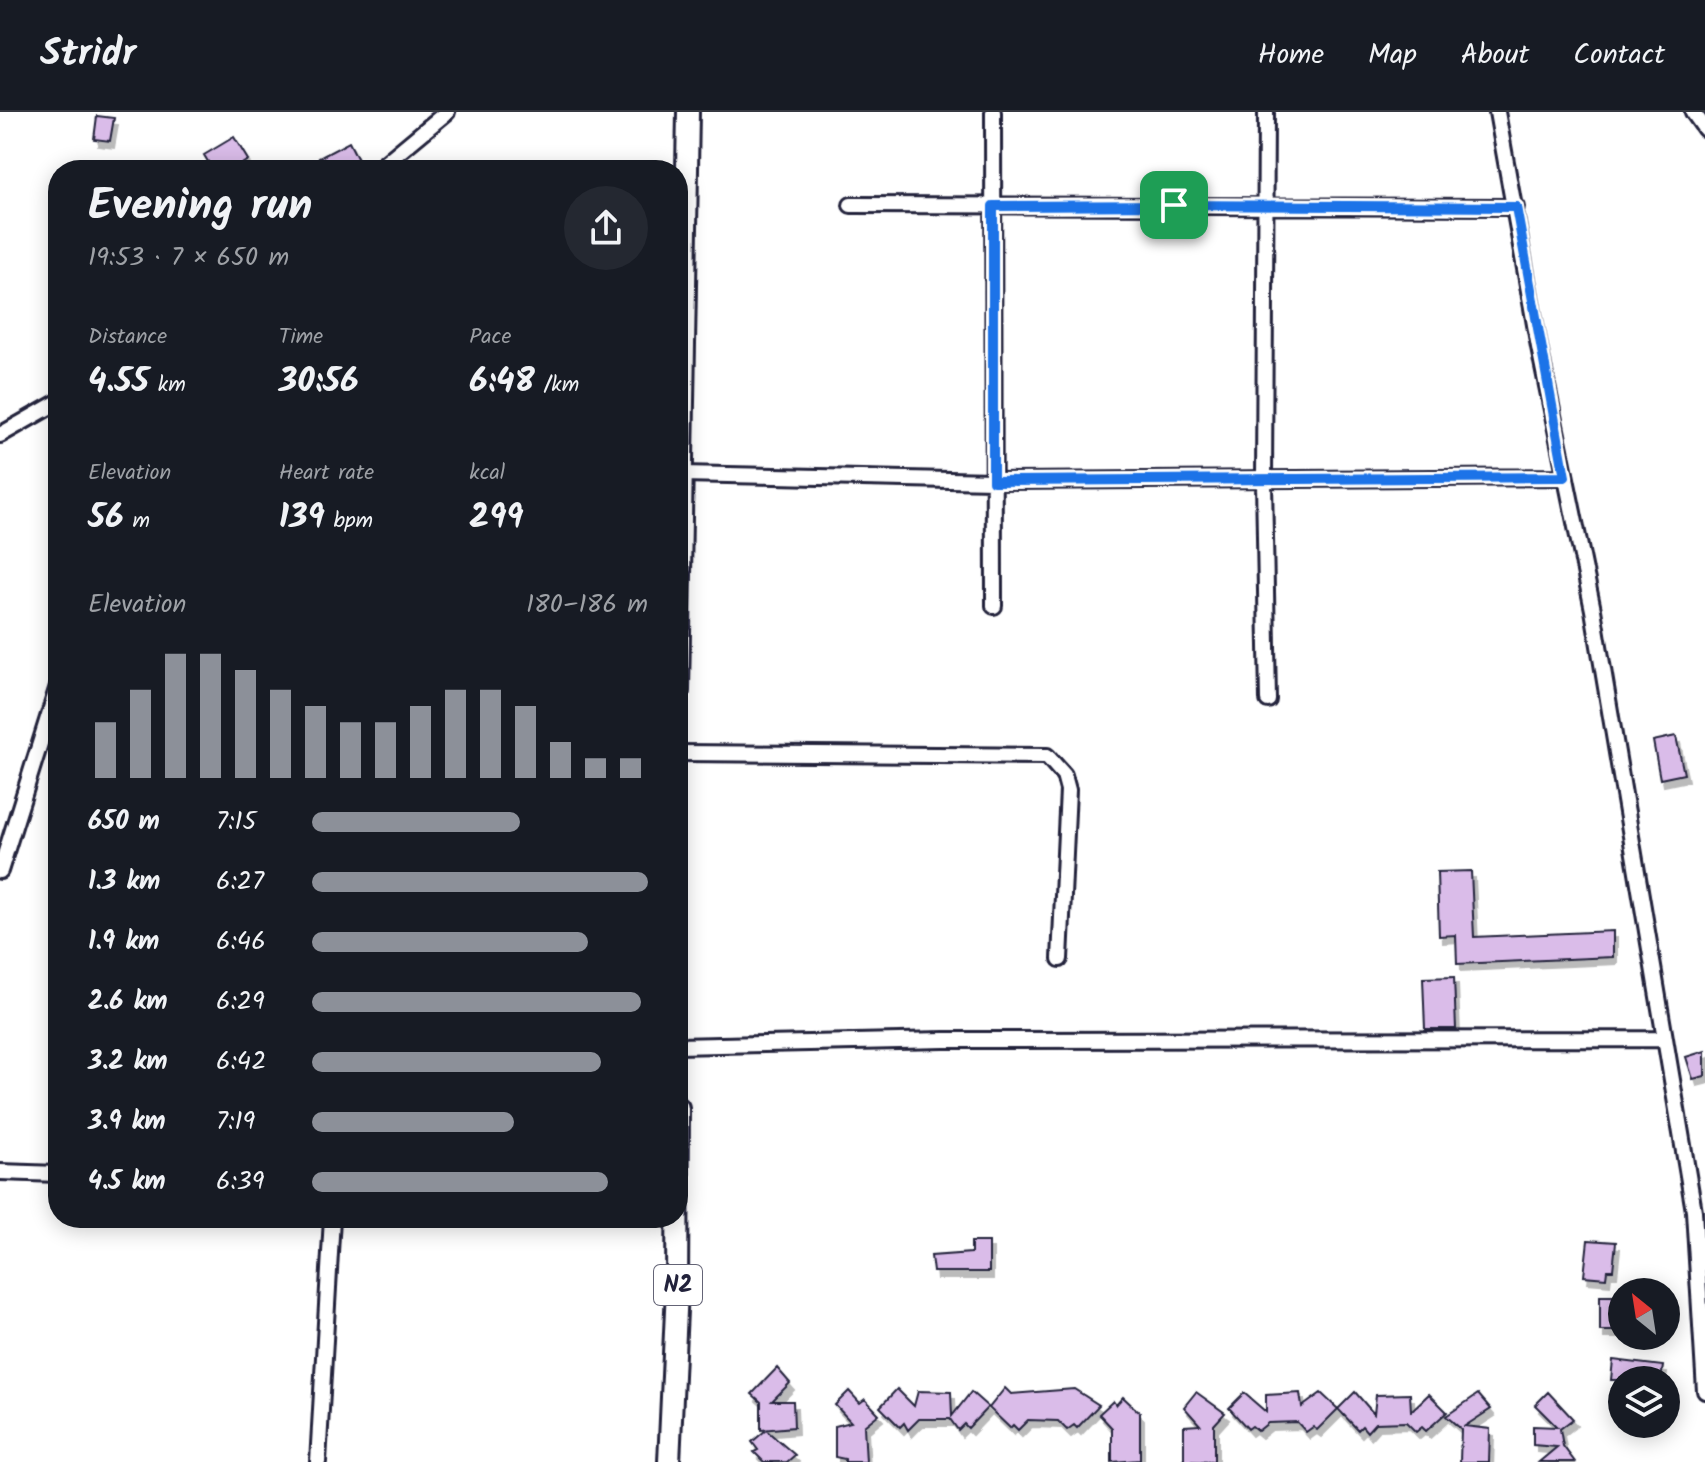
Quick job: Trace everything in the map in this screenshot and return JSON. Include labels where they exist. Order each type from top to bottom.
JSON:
[{"type":"main road","points":[[687,160],[688,112]]},
{"type":"main road","name":"N2","points":[[669,1462],[677,1228]]},
{"type":"street","points":[[389,160],[447,112]]},
{"type":"street","points":[[993,112],[994,606]]},
{"type":"street","points":[[1266,112],[1264,482],[1268,700]]},
{"type":"street","points":[[1497,112],[1620,764],[1663,1039],[1694,1211],[1705,1391]]},
{"type":"street","points":[[1693,112],[1705,129]]},
{"type":"street","points":[[851,205],[1516,207]]},
{"type":"street","points":[[0,435],[48,408]]},
{"type":"street","points":[[688,474],[993,481],[1264,482],[1565,477]]},
{"type":"street","points":[[0,871],[48,718]]},
{"type":"street","points":[[688,753],[1047,756],[1064,775],[1068,790],[1060,959]]},
{"type":"street","points":[[688,1046],[944,1040],[1663,1039]]},
{"type":"street","points":[[0,1172],[48,1174]]},
{"type":"street","points":[[318,1462],[331,1228]]},
{"type":"building","points":[[97,116],[114,118],[110,141],[94,139]]},
{"type":"building","points":[[234,137],[248,160],[207,160],[204,155]]},
{"type":"building","points":[[349,142],[358,160],[320,160]]},
{"type":"building","points":[[1676,736],[1684,774],[1660,779],[1653,741]]},
{"type":"building","points":[[1471,871],[1474,937],[1613,931],[1613,957],[1457,964],[1456,935],[1439,936],[1437,872]]},
{"type":"building","points":[[1454,977],[1456,1029],[1425,1029],[1423,978]]},
{"type":"building","points":[[1705,1051],[1705,1076],[1693,1079],[1686,1057]]},
{"type":"building","points":[[1588,1240],[1616,1242],[1613,1270],[1607,1270],[1606,1278],[1584,1276]]},
{"type":"building","points":[[971,1242],[989,1242],[989,1272],[933,1272],[931,1256],[971,1253]]},
{"type":"building","points":[[1600,1296],[1608,1296],[1608,1331],[1600,1331]]},
{"type":"building","points":[[1613,1360],[1663,1366],[1612,1366]]},
{"type":"building","points":[[777,1368],[790,1383],[772,1401],[793,1401],[794,1427],[761,1430],[761,1402],[752,1394]]},
{"type":"building","points":[[1005,1388],[1011,1394],[1074,1389],[1099,1405],[1077,1428],[1074,1425],[1067,1430],[1058,1421],[1028,1420],[1018,1430],[1013,1425],[1010,1428],[989,1408]]},
{"type":"building","points":[[897,1389],[914,1406],[918,1391],[951,1392],[952,1416],[971,1392],[988,1407],[968,1428],[964,1424],[958,1430],[950,1419],[919,1419],[908,1430],[904,1423],[900,1427],[880,1407]]},
{"type":"building","points":[[849,1391],[860,1403],[865,1399],[879,1414],[864,1426],[866,1462],[845,1462],[845,1459],[835,1457],[835,1426],[851,1422],[835,1405]]},
{"type":"building","points":[[1196,1392],[1225,1413],[1214,1425],[1214,1462],[1184,1461],[1184,1426],[1200,1425],[1184,1407]]},
{"type":"building","points":[[1355,1392],[1374,1414],[1376,1395],[1410,1394],[1411,1411],[1429,1394],[1447,1412],[1426,1431],[1422,1427],[1416,1432],[1406,1422],[1375,1423],[1367,1432],[1362,1426],[1358,1430],[1338,1409]]},
{"type":"building","points":[[1548,1392],[1573,1419],[1560,1429],[1563,1446],[1575,1462],[1539,1462],[1557,1447],[1533,1445],[1533,1426],[1557,1427],[1535,1405]]},
{"type":"building","points":[[1244,1393],[1266,1412],[1266,1395],[1300,1393],[1302,1407],[1321,1393],[1338,1409],[1317,1430],[1313,1427],[1306,1432],[1297,1422],[1268,1423],[1258,1431],[1252,1426],[1248,1429],[1229,1408]]},
{"type":"building","points":[[1478,1394],[1491,1409],[1465,1426],[1490,1429],[1489,1462],[1460,1462],[1461,1429],[1446,1416]]},
{"type":"building","points":[[1123,1397],[1140,1413],[1140,1460],[1112,1462],[1112,1428],[1099,1414],[1113,1401],[1116,1405]]},
{"type":"building","points":[[766,1430],[795,1455],[787,1462],[764,1462],[754,1452],[758,1450],[752,1442]]},
{"type":"route","points":[[1174,205],[1516,207],[1565,477],[1264,482],[993,481],[993,206],[1174,205]]}]
